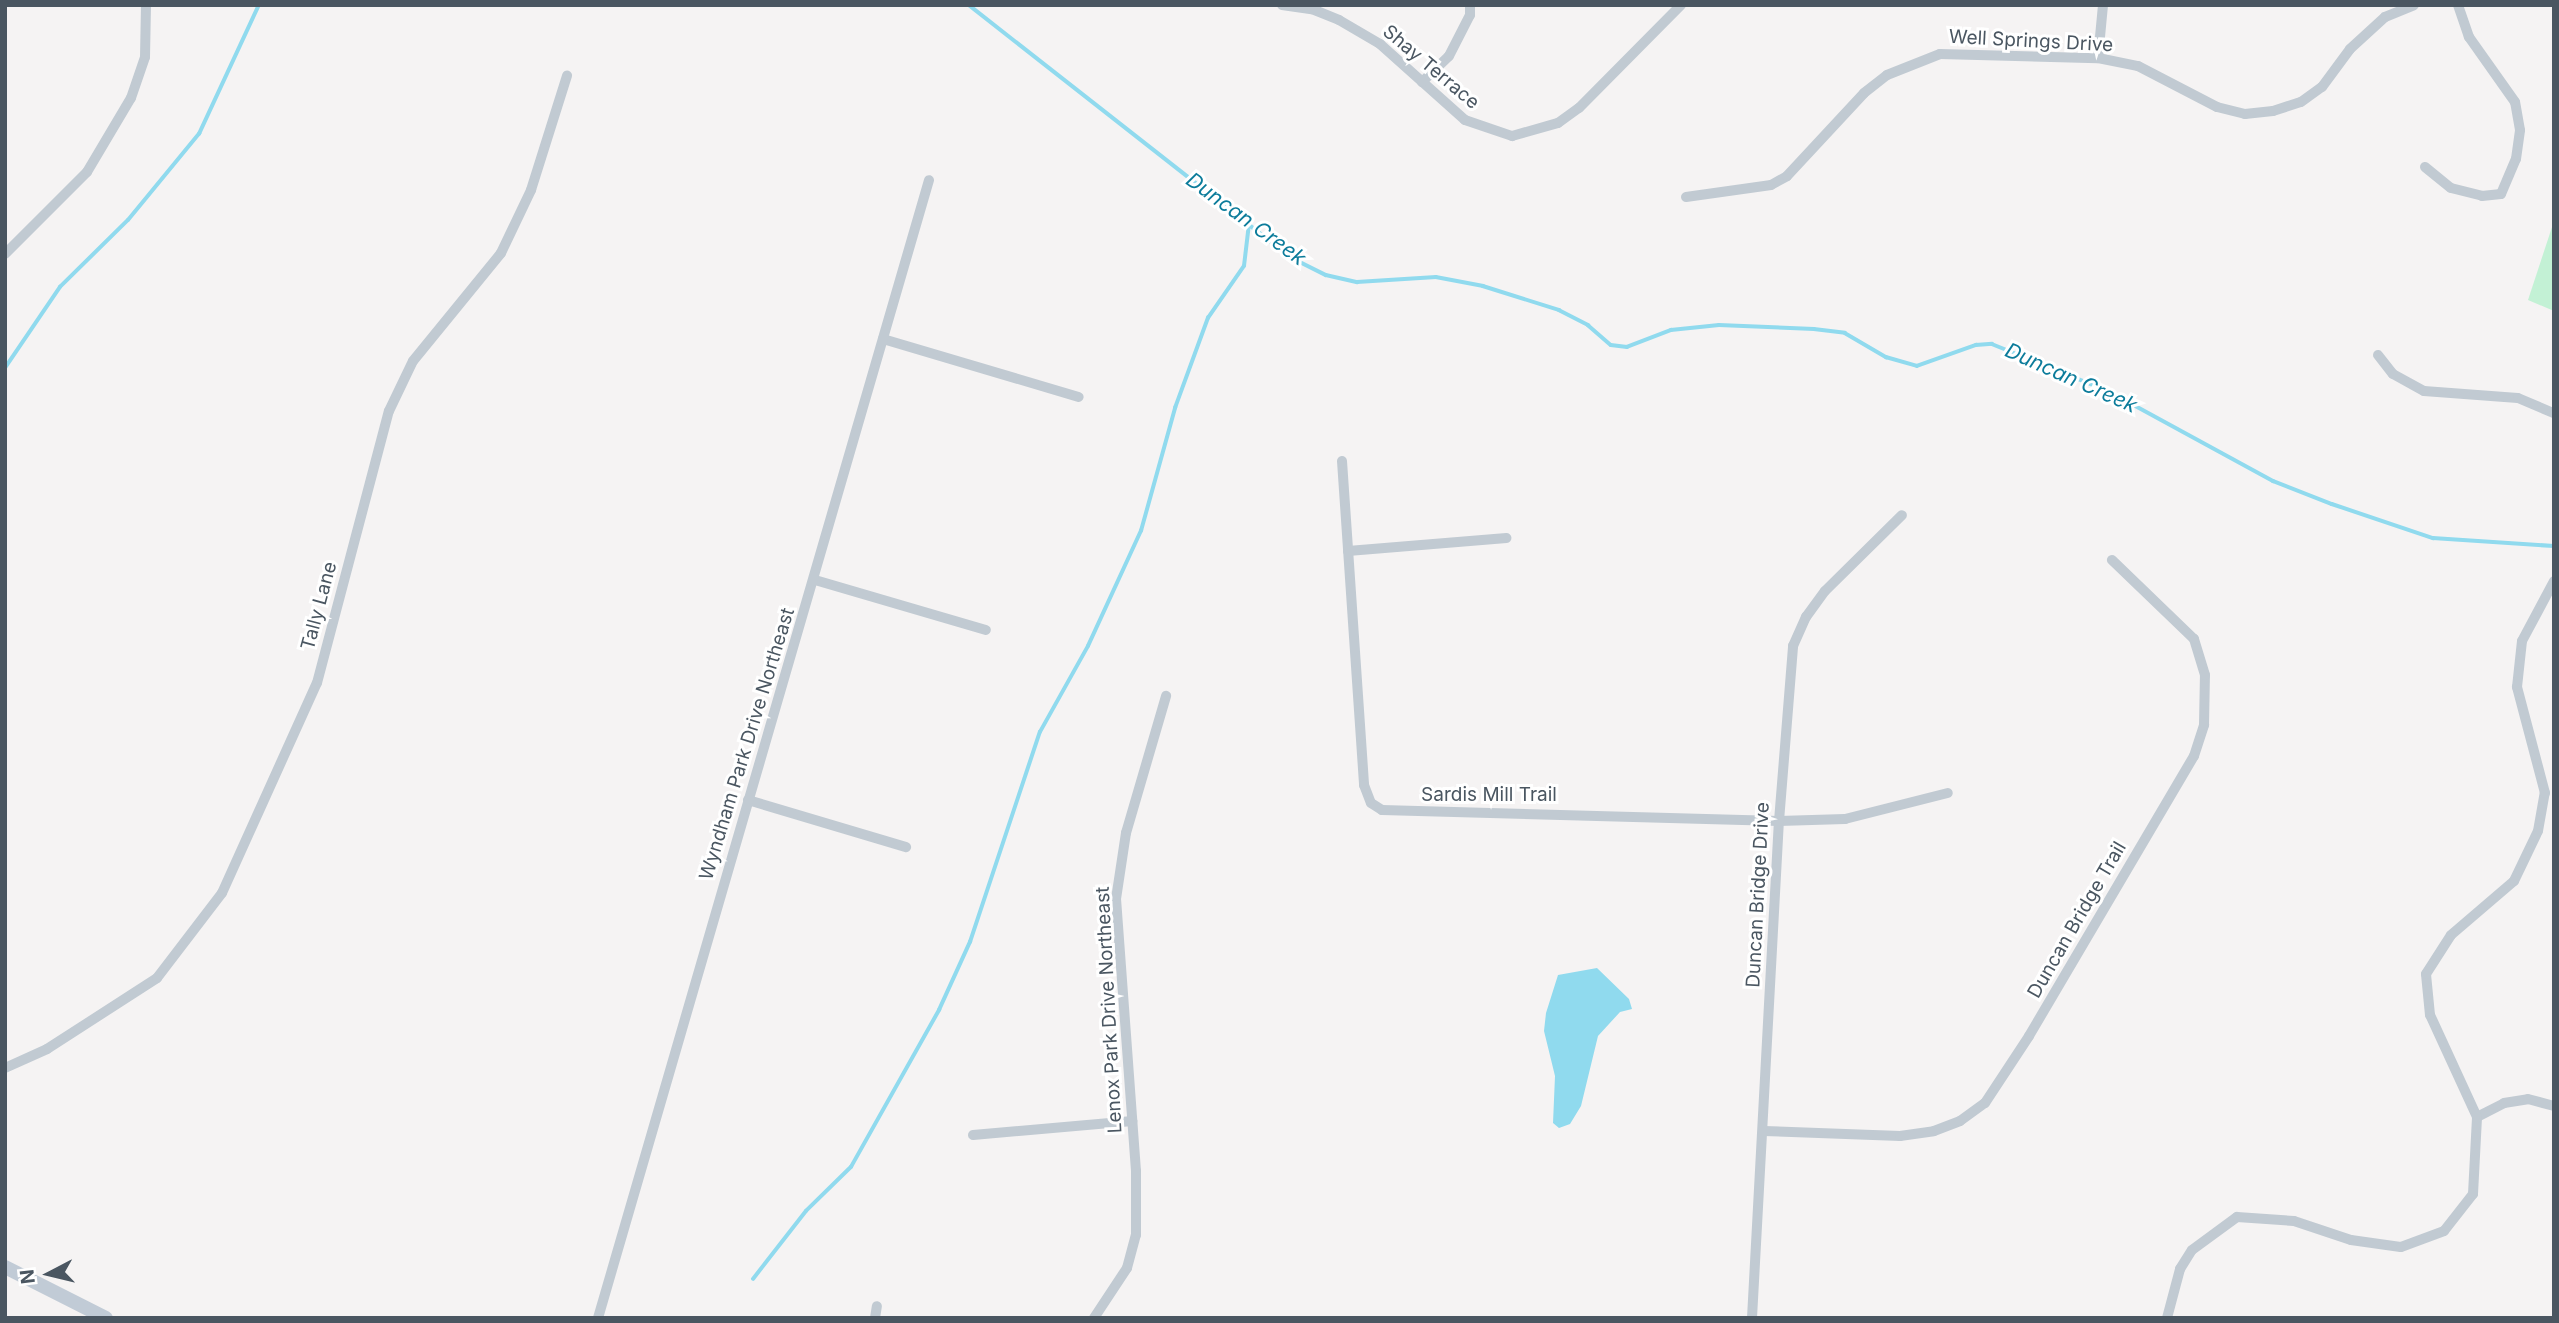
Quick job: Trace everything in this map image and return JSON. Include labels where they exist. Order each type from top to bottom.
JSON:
[{"type":"street","points":[[5,254],[88,172],[131,98],[145,57],[146,5]]},
{"type":"street","name":"Shay Terrace","points":[[1282,5],[1312,9],[1339,20],[1380,44],[1465,120],[1487,131],[1534,133],[1579,108],[1681,5]]},
{"type":"street","points":[[1422,82],[1449,57],[1470,15],[1470,5]]},
{"type":"street","points":[[2098,58],[2104,5]]},
{"type":"street","points":[[2378,5],[2385,17]]},
{"type":"street","name":"Well Springs Drive","points":[[1686,197],[1771,185],[1787,176],[1864,93],[1887,75],[1931,57],[1970,51],[2098,58],[2138,66],[2217,107],[2245,114],[2273,111],[2301,102],[2322,87],[2350,49],[2385,17],[2414,5]]},
{"type":"street","points":[[2425,167],[2451,188],[2491,195],[2501,194],[2509,184],[2516,159],[2520,130],[2515,102],[2469,37],[2458,5]]},
{"type":"street","name":"Tally Lane","points":[[5,1068],[47,1049],[157,978],[222,894],[317,683],[389,411],[413,361],[501,253],[531,190],[567,76]]},
{"type":"street","name":"Wyndham Park Drive Northeast","points":[[598,1318],[748,800],[815,580],[929,180]]},
{"type":"street","points":[[883,339],[1079,397]]},
{"type":"street","points":[[2378,355],[2393,374],[2424,391],[2518,398],[2554,413]]},
{"type":"street","name":"Sardis Mill Trail","points":[[1342,461],[1364,785],[1371,803],[1396,812],[1779,821],[1845,819],[1948,793]]},
{"type":"street","name":"Duncan Bridge Drive","points":[[1752,1318],[1779,821],[1793,646],[1806,617],[1825,591],[1902,515]]},
{"type":"street","points":[[1348,551],[1506,538]]},
{"type":"street","name":"Duncan Bridge Trail","points":[[1764,1131],[1900,1136],[1951,1124],[1985,1103],[2029,1036],[2194,756],[2204,725],[2205,675],[2194,639],[2112,560]]},
{"type":"street","points":[[815,580],[986,630]]},
{"type":"street","points":[[2167,1318],[2180,1269],[2192,1250],[2237,1217],[2294,1221],[2387,1248],[2401,1247],[2444,1231],[2473,1194],[2477,1117],[2430,1016],[2426,974],[2451,935],[2514,881],[2538,831],[2549,780],[2518,687],[2522,641],[2554,581]]},
{"type":"street","name":"Lenox Park Drive Northeast","points":[[1094,1318],[1127,1268],[1136,1235],[1132,1121],[1116,899],[1126,833],[1166,696]]},
{"type":"street","points":[[748,800],[906,847]]},
{"type":"street","points":[[2477,1117],[2504,1103],[2528,1099],[2554,1106]]},
{"type":"street","points":[[973,1135],[1132,1121]]},
{"type":"street","points":[[5,1267],[106,1318]]},
{"type":"street","points":[[875,1318],[877,1306]]},
{"type":"green space","points":[[2554,221],[2554,311],[2528,300]]},
{"type":"water","points":[[1597,968],[1629,999],[1632,1009],[1620,1012],[1598,1036],[1581,1106],[1570,1124],[1559,1128],[1553,1123],[1555,1076],[1544,1031],[1546,1013],[1558,975]]},
{"type":"waterway","points":[[5,368],[60,287],[128,220],[199,134],[259,5]]},
{"type":"waterway","name":"Duncan Creek","points":[[969,5],[1290,257],[1326,275],[1357,282],[1436,277],[1483,286],[1559,310],[1588,325],[1611,345],[1627,347],[1671,330],[1719,325],[1814,329],[1845,333],[1886,357],[1917,366],[1976,345],[1992,344],[2110,392],[2273,481],[2332,504],[2433,538],[2554,546]]},
{"type":"waterway","points":[[753,1279],[806,1211],[851,1167],[939,1010],[970,942],[1040,732],[1088,646],[1141,531],[1175,408],[1208,318],[1244,266],[1249,224]]}]
